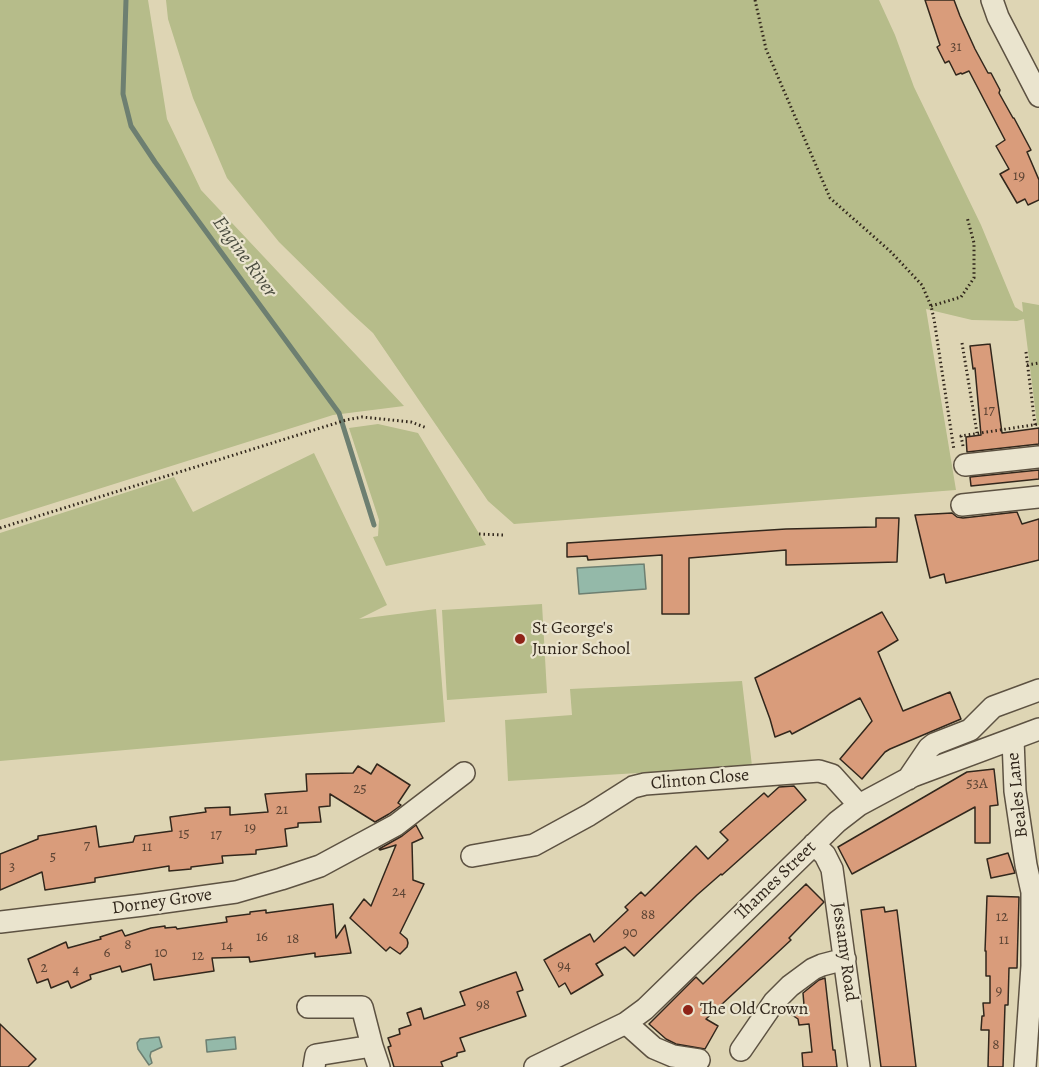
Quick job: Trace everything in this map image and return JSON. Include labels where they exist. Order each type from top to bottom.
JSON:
[{"type":"street","points":[[992,0],[998,17],[1039,96]]},
{"type":"street","points":[[960,460],[1039,457]]},
{"type":"street","points":[[962,505],[1039,497]]},
{"type":"street","points":[[907,779],[934,744],[970,730],[993,707],[1039,690]]},
{"type":"street","name":"Thames Street","points":[[535,1067],[626,1023],[645,1009],[814,844],[858,805],[907,779],[1039,729]]},
{"type":"street","name":"Beales Lane","points":[[1012,739],[1015,791],[1032,892],[1032,966],[1025,1067]]},
{"type":"street","name":"Clinton Close","points":[[472,856],[534,844],[589,815],[633,787],[645,784],[819,771],[832,775],[858,805]]},
{"type":"street","name":"Dorney Grove","points":[[0,922],[236,892],[281,879],[320,866],[396,825],[464,773]]},
{"type":"street","name":"Jessamy Road","points":[[814,844],[825,855],[832,869],[859,1067]]},
{"type":"street","points":[[741,1050],[774,1002],[790,986],[813,969],[845,959]]},
{"type":"street","points":[[309,1008],[362,1007],[379,1067]]},
{"type":"street","points":[[626,1023],[654,1048],[673,1056],[699,1060]]},
{"type":"street","points":[[314,1067],[316,1054],[372,1046]]},
{"type":"path","points":[[755,0],[766,49],[830,198],[890,251],[922,285],[931,306],[960,460]]},
{"type":"path","points":[[931,306],[961,297],[974,278],[974,243],[967,217]]},
{"type":"path","points":[[962,343],[977,433]]},
{"type":"path","points":[[962,436],[1037,425],[1026,352]]},
{"type":"path","points":[[1027,364],[1039,363]]},
{"type":"path","points":[[0,528],[346,420],[362,417],[411,422],[427,429]]},
{"type":"path","points":[[479,534],[503,535]]},
{"type":"shaded area","points":[[0,0],[148,0],[167,119],[201,190],[404,406],[333,415],[0,520]]},
{"type":"shaded area","points":[[166,0],[879,0],[914,87],[981,225],[1015,307],[1023,312],[1022,302],[1039,305],[1039,425],[1035,425],[1037,424],[1024,319],[1017,321],[972,320],[926,309],[956,490],[514,524],[488,501],[373,333],[279,242],[227,178],[193,98],[168,19]]},
{"type":"shaded area","points":[[378,424],[418,433],[486,545],[386,566],[373,537],[378,536],[379,520],[349,428]]},
{"type":"shaded area","points":[[314,453],[387,605],[359,619],[436,609],[445,722],[0,761],[0,533],[174,477],[193,512]]},
{"type":"shaded area","points":[[644,564],[646,589],[579,594],[577,568]]},
{"type":"shaded area","points":[[542,604],[547,693],[447,700],[442,610]]},
{"type":"shaded area","points":[[742,681],[752,766],[508,781],[505,720],[572,715],[570,689]]},
{"type":"shaded area","points":[[159,1037],[162,1047],[151,1052],[152,1063],[149,1065],[138,1049],[137,1043],[140,1039]]},
{"type":"shaded area","points":[[235,1037],[236,1049],[207,1052],[206,1040]]},
{"type":"building","points":[[925,0],[954,0],[975,49],[988,73],[991,73],[1000,90],[999,93],[1031,150],[1027,152],[1039,180],[1039,200],[1028,205],[1025,199],[1017,203],[1000,174],[1009,169],[996,146],[1005,140],[969,71],[956,75],[949,61],[945,63],[937,47],[940,45]]},
{"type":"building","points":[[990,344],[1002,433],[1039,428],[1039,444],[967,452],[966,437],[981,435],[975,368],[973,369],[970,346]]},
{"type":"building","points":[[1039,470],[1039,479],[971,486],[970,477]]},
{"type":"building","points":[[1017,512],[1022,524],[1039,519],[1039,560],[946,583],[944,574],[930,578],[915,515],[952,513],[963,518]]},
{"type":"building","points":[[876,518],[899,518],[897,562],[786,565],[786,550],[689,558],[689,614],[662,614],[662,555],[588,560],[587,556],[567,557],[567,543],[786,529],[876,527]]},
{"type":"building","points":[[882,612],[898,640],[878,652],[903,711],[950,692],[961,719],[885,752],[862,779],[840,759],[872,721],[860,698],[792,734],[790,731],[775,737],[755,678]]},
{"type":"building","points":[[377,764],[410,785],[398,803],[401,805],[375,822],[330,794],[330,806],[319,807],[321,822],[298,823],[298,827],[285,829],[287,846],[256,850],[256,854],[222,856],[223,863],[191,867],[191,869],[169,871],[169,866],[95,878],[95,882],[45,890],[42,872],[0,890],[0,854],[38,839],[38,836],[96,826],[99,847],[133,842],[135,836],[172,831],[170,817],[206,812],[205,808],[230,807],[230,815],[268,812],[265,794],[307,791],[306,774],[353,773],[358,766],[371,774]]},
{"type":"building","points":[[994,769],[998,805],[990,806],[990,843],[975,843],[975,807],[852,874],[838,847],[967,772]]},
{"type":"building","points":[[794,786],[806,800],[697,895],[634,956],[625,947],[596,964],[603,975],[571,994],[565,983],[559,987],[544,960],[590,934],[594,942],[628,910],[625,907],[641,892],[645,896],[696,846],[708,859],[728,840],[720,832],[764,793],[768,797],[779,787]]},
{"type":"building","points":[[416,825],[423,838],[412,843],[413,880],[424,884],[400,933],[408,943],[400,954],[390,947],[386,951],[350,918],[364,899],[371,906],[396,845],[379,849]]},
{"type":"building","points":[[1008,853],[1015,873],[991,878],[987,859]]},
{"type":"building","points":[[806,884],[824,902],[789,938],[791,940],[706,1019],[718,1026],[705,1049],[676,1044],[666,1039],[649,1024],[696,977],[703,984]]},
{"type":"building","points":[[987,896],[1019,897],[1017,968],[1009,968],[1003,1067],[988,1067],[989,1030],[981,1030],[982,1016],[984,1016],[983,1003],[990,1003],[990,976],[986,976],[985,951]]},
{"type":"building","points":[[333,904],[336,938],[345,925],[351,953],[315,957],[315,953],[250,962],[249,957],[212,958],[214,971],[154,980],[151,964],[122,972],[120,966],[90,975],[91,979],[71,988],[68,981],[51,988],[48,979],[37,983],[28,959],[66,942],[68,948],[101,939],[100,937],[122,930],[125,936],[165,926],[165,928],[176,927],[177,929],[227,922],[226,917],[250,914],[250,912],[266,910],[266,913]]},
{"type":"building","points":[[884,907],[885,912],[897,910],[916,1067],[881,1067],[861,910]]},
{"type":"building","points":[[516,972],[523,990],[517,992],[526,1016],[460,1038],[465,1051],[441,1062],[443,1067],[394,1067],[388,1047],[391,1046],[388,1038],[400,1034],[399,1029],[411,1025],[407,1013],[421,1008],[424,1019],[465,1005],[460,992]]},
{"type":"building","points":[[825,978],[837,1067],[803,1067],[802,1053],[812,1052],[809,1024],[799,1025],[798,1019],[786,1011],[804,1005],[803,993]]},
{"type":"building","points":[[0,1024],[36,1059],[28,1067],[0,1067]]},
{"type":"waterway","name":"Engine River","points":[[126,0],[123,94],[131,126],[339,413],[374,525]]},
{"type":"place","name":"St George's Junior School","points":[[520,639]]},
{"type":"place","name":"The Old Crown","points":[[688,1010]]}]
